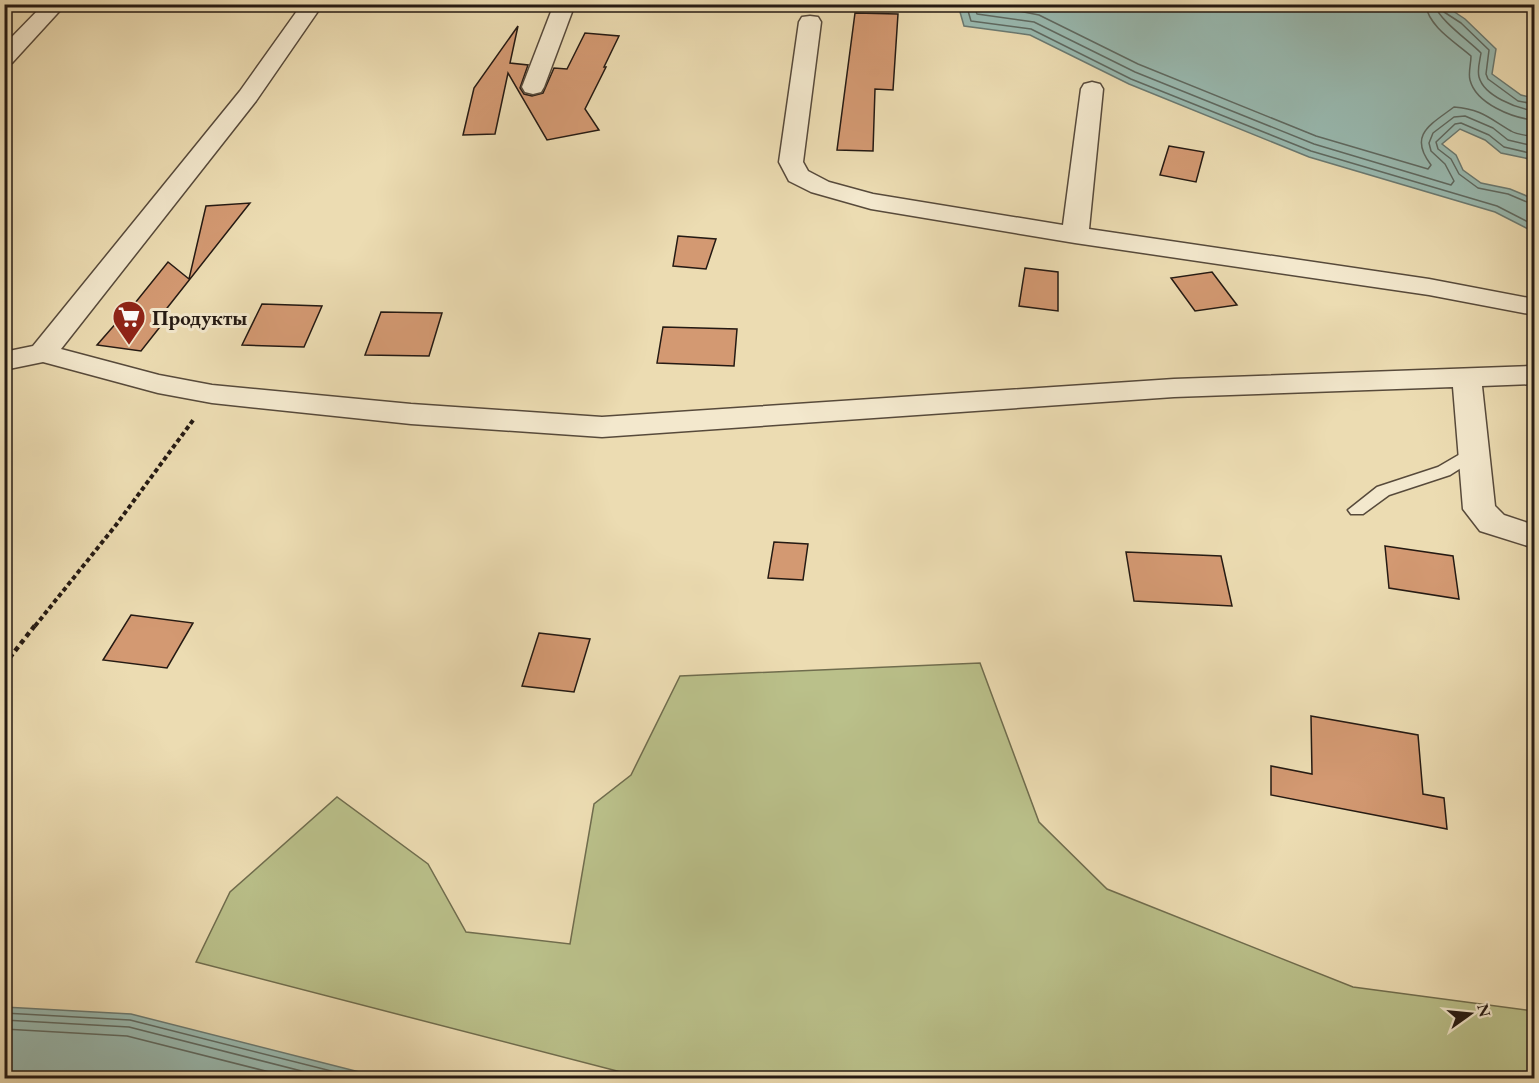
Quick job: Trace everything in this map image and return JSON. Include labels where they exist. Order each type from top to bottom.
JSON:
[{"type":"street","points":[[4,58],[56,4]]},
{"type":"street","points":[[43,353],[248,96],[313,4]]},
{"type":"street","points":[[533,87],[564,4]]},
{"type":"street","points":[[810,22],[791,162],[798,176],[820,187],[871,201],[1075,235],[1418,285],[1534,308]]},
{"type":"street","points":[[1075,235],[1092,89]]},
{"type":"street","points":[[4,361],[43,353],[158,384],[212,394],[411,414],[602,427],[1174,388],[1534,375]]},
{"type":"street","points":[[1467,378],[1479,509],[1492,523],[1534,537]]},
{"type":"lane","points":[[1357,510],[1383,491],[1444,471],[1474,452]]},
{"type":"path","points":[[4,665],[116,525],[212,394]]},
{"type":"green space","points":[[980,663],[1039,822],[1107,889],[1353,987],[1534,1011],[1534,1078],[644,1078],[196,962],[230,892],[337,797],[428,864],[466,932],[570,944],[594,804],[631,775],[680,676]]},
{"type":"water","points":[[958,5],[1444,5],[1465,19],[1496,49],[1492,74],[1521,95],[1534,98],[1534,160],[1501,153],[1485,140],[1460,129],[1442,144],[1456,155],[1463,170],[1481,183],[1510,189],[1534,199],[1534,232],[1495,212],[1309,157],[1129,84],[1030,35],[964,26]]},
{"type":"water","points":[[4,1007],[131,1014],[383,1078],[5,1078]]},
{"type":"building","points":[[855,13],[898,14],[893,90],[875,89],[873,151],[837,150]]},
{"type":"building","points":[[518,26],[510,63],[528,65],[520,88],[524,94],[532,96],[543,93],[554,68],[567,69],[585,33],[619,36],[585,109],[599,130],[547,140],[508,73],[495,134],[463,135],[474,88]]},
{"type":"building","points":[[1169,146],[1204,152],[1196,182],[1160,175]]},
{"type":"building","points":[[250,203],[160,317],[167,318],[141,351],[97,345],[127,313],[168,262],[189,279],[206,206]]},
{"type":"building","points":[[678,236],[716,239],[706,269],[673,266]]},
{"type":"building","points":[[1025,268],[1058,272],[1058,311],[1019,306]]},
{"type":"building","points":[[1212,272],[1237,305],[1195,311],[1171,278]]},
{"type":"building","points":[[262,304],[322,306],[304,347],[242,345]]},
{"type":"building","points":[[381,312],[442,313],[429,356],[365,355]]},
{"type":"building","points":[[663,327],[737,329],[734,366],[657,363]]},
{"type":"building","points":[[774,542],[808,544],[803,580],[768,578]]},
{"type":"building","points":[[1385,546],[1453,556],[1459,599],[1389,588]]},
{"type":"building","points":[[1126,552],[1221,556],[1232,606],[1134,601]]},
{"type":"building","points":[[131,615],[193,623],[167,668],[103,660]]},
{"type":"building","points":[[539,633],[590,639],[574,692],[522,686]]},
{"type":"building","points":[[1311,716],[1418,735],[1423,794],[1444,798],[1447,829],[1271,795],[1271,766],[1312,774]]},
{"type":"place","name":"Продукты","points":[[129,346]]}]
